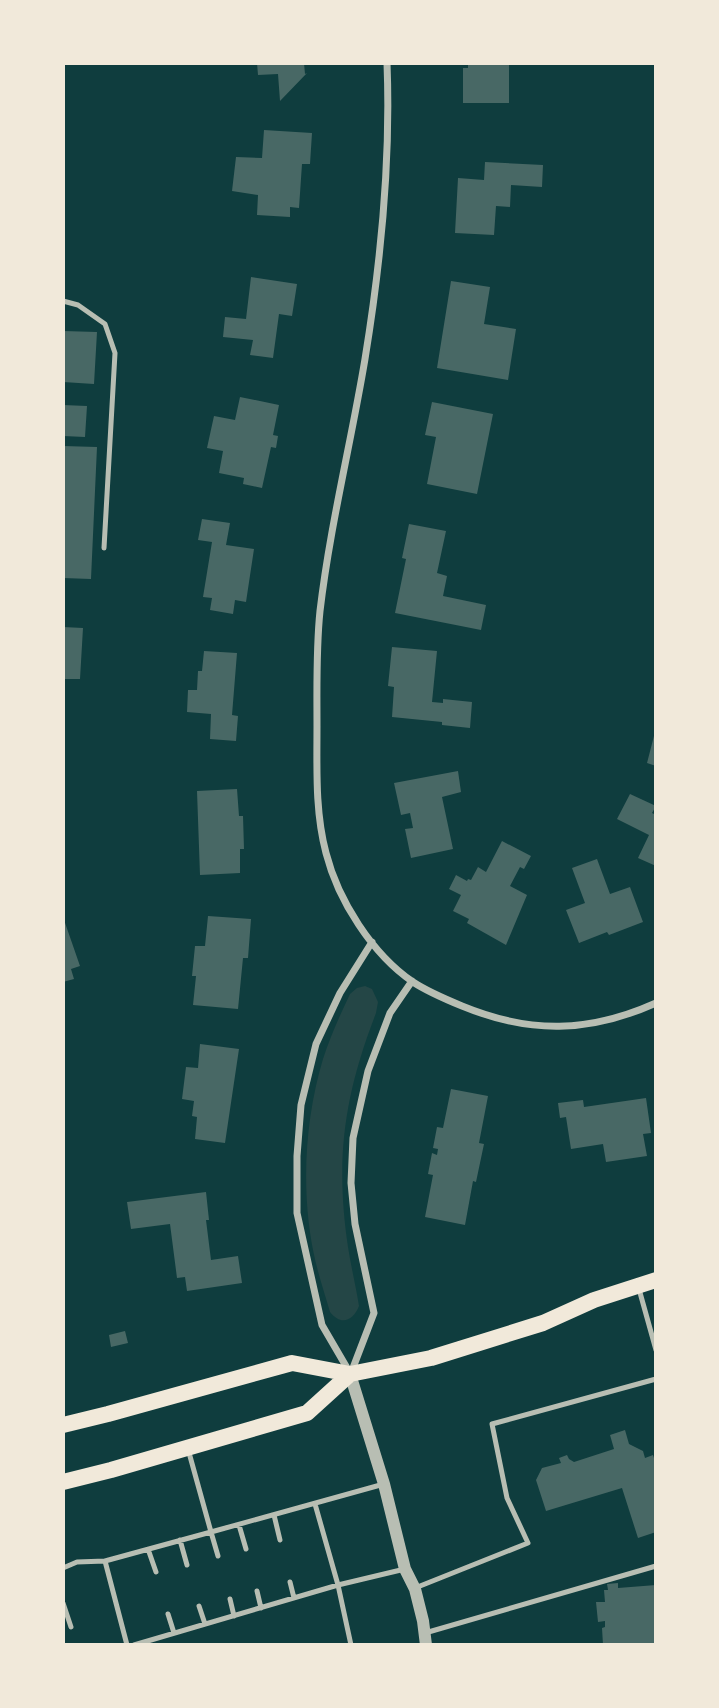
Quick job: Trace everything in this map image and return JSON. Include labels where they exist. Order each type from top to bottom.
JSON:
[{"type":"main road","points":[[63,1425],[292,1363],[350,1374],[431,1358],[543,1323],[594,1300],[656,1280]]},
{"type":"main road","points":[[63,1482],[307,1413],[350,1374]]},
{"type":"street","points":[[387,63],[389,114],[386,195],[377,278],[320,612],[317,660],[317,786],[326,853],[336,882],[372,942],[412,981],[444,999],[480,1013],[524,1025],[547,1027],[593,1024],[615,1019],[656,1003]]},
{"type":"street","points":[[372,942],[340,993],[316,1044],[301,1105],[297,1156],[298,1213],[321,1325],[350,1374],[384,1485],[405,1569],[415,1589],[426,1642]]},
{"type":"street","points":[[350,1374],[374,1312],[355,1224],[351,1183],[353,1138],[372,1059],[390,1013],[412,981]]},
{"type":"lane","points":[[63,301],[78,305],[105,324],[115,353],[104,548]]},
{"type":"lane","points":[[638,1286],[656,1350]]},
{"type":"lane","points":[[415,1589],[528,1543],[508,1498],[492,1424],[656,1380]]},
{"type":"lane","points":[[188,1448],[218,1556]]},
{"type":"lane","points":[[63,1568],[77,1562],[105,1561],[384,1485]]},
{"type":"lane","points":[[315,1504],[338,1585],[351,1645]]},
{"type":"lane","points":[[274,1515],[281,1540]]},
{"type":"lane","points":[[239,1525],[246,1549]]},
{"type":"lane","points":[[180,1540],[187,1565]]},
{"type":"lane","points":[[148,1549],[156,1573]]},
{"type":"lane","points":[[105,1561],[127,1645]]},
{"type":"lane","points":[[426,1642],[656,1566]]},
{"type":"lane","points":[[134,1645],[338,1585],[405,1569]]},
{"type":"lane","points":[[290,1582],[294,1598]]},
{"type":"lane","points":[[257,1591],[261,1608]]},
{"type":"lane","points":[[230,1598],[234,1616]]},
{"type":"lane","points":[[63,1603],[71,1626]]},
{"type":"lane","points":[[200,1606],[205,1624]]},
{"type":"lane","points":[[168,1614],[174,1633]]},
{"type":"shaded area","points":[[365,986],[372,989],[378,1002],[350,1100],[345,1128],[342,1185],[349,1254],[359,1306],[350,1318],[342,1320],[330,1312],[315,1258],[307,1202],[307,1154],[312,1105],[326,1051],[350,994]]},
{"type":"building","points":[[257,63],[304,63],[305,74],[307,73],[280,101],[278,74],[258,75]]},
{"type":"building","points":[[468,63],[509,63],[509,103],[463,103],[463,68],[468,68]]},
{"type":"building","points":[[264,130],[312,133],[310,164],[302,164],[299,208],[290,207],[290,217],[257,215],[258,195],[232,191],[236,157],[262,158]]},
{"type":"building","points":[[485,162],[543,165],[542,187],[511,185],[510,207],[496,206],[494,235],[455,233],[458,178],[484,180]]},
{"type":"building","points":[[251,277],[297,284],[292,316],[279,314],[273,358],[250,355],[253,340],[223,337],[225,317],[246,319]]},
{"type":"building","points":[[451,281],[490,287],[484,324],[516,329],[508,380],[437,368]]},
{"type":"building","points":[[63,331],[97,332],[94,384],[63,382]]},
{"type":"building","points":[[240,397],[279,405],[273,435],[278,436],[276,448],[271,447],[262,488],[243,484],[244,478],[219,473],[223,451],[207,448],[214,416],[235,420]]},
{"type":"building","points":[[432,402],[493,414],[477,494],[427,484],[436,437],[425,435]]},
{"type":"building","points":[[63,405],[87,406],[85,437],[63,436]]},
{"type":"building","points":[[63,446],[97,447],[91,579],[63,578]]},
{"type":"building","points":[[202,519],[230,523],[226,545],[254,549],[246,602],[235,600],[233,614],[210,610],[212,598],[203,597],[212,542],[198,540]]},
{"type":"building","points":[[409,524],[446,531],[437,573],[447,576],[443,596],[486,605],[481,630],[395,613],[406,559],[402,558]]},
{"type":"building","points":[[63,627],[83,628],[80,679],[63,679]]},
{"type":"building","points":[[392,647],[437,651],[432,702],[443,703],[443,699],[472,702],[470,728],[392,717],[394,687],[388,686]]},
{"type":"building","points":[[204,651],[237,653],[232,715],[238,716],[236,741],[210,739],[211,714],[187,712],[188,690],[197,690],[198,671],[202,671]]},
{"type":"building","points":[[656,732],[656,766],[647,763]]},
{"type":"building","points":[[458,771],[461,792],[442,797],[453,849],[411,858],[405,829],[413,828],[410,813],[401,815],[394,783]]},
{"type":"building","points":[[237,789],[239,816],[243,816],[244,849],[240,849],[240,873],[200,875],[197,791]]},
{"type":"building","points":[[630,794],[656,806],[652,813],[656,815],[656,866],[638,858],[649,835],[617,819]]},
{"type":"building","points":[[502,841],[531,856],[524,869],[520,867],[510,886],[527,895],[506,945],[467,923],[469,919],[453,911],[461,895],[449,889],[456,875],[467,881],[471,880],[478,867],[486,872]]},
{"type":"building","points":[[597,859],[610,894],[630,887],[643,922],[579,943],[566,910],[585,903],[572,868]]},
{"type":"building","points":[[208,916],[251,919],[248,958],[243,958],[238,1009],[193,1005],[195,946],[205,946]]},
{"type":"building","points":[[63,917],[80,966],[71,969],[74,979],[63,982]]},
{"type":"building","points":[[200,1044],[239,1049],[225,1143],[195,1139],[197,1117],[192,1116],[194,1101],[182,1099],[186,1067],[198,1068]]},
{"type":"building","points":[[451,1089],[488,1096],[479,1143],[484,1144],[476,1182],[473,1181],[465,1225],[425,1217],[433,1175],[428,1174],[432,1153],[437,1155],[438,1149],[433,1148],[437,1127],[443,1128]]},
{"type":"building","points":[[646,1098],[651,1133],[643,1134],[647,1156],[606,1162],[603,1144],[571,1149],[566,1117],[560,1118],[558,1103],[583,1100],[584,1107]]},
{"type":"building","points":[[206,1192],[211,1260],[238,1256],[242,1283],[187,1291],[185,1277],[177,1278],[170,1224],[131,1229],[127,1202]]},
{"type":"building","points":[[125,1331],[128,1343],[111,1347],[109,1335]]},
{"type":"building","points":[[625,1430],[629,1444],[643,1451],[645,1458],[653,1455],[656,1464],[656,1532],[638,1538],[622,1488],[546,1511],[536,1480],[542,1468],[561,1463],[559,1458],[567,1455],[574,1462],[614,1449],[610,1435]]},
{"type":"building","points":[[618,1583],[618,1588],[656,1585],[656,1645],[603,1645],[602,1628],[605,1627],[605,1621],[598,1622],[596,1602],[605,1602],[604,1590],[608,1590],[607,1584]]}]
